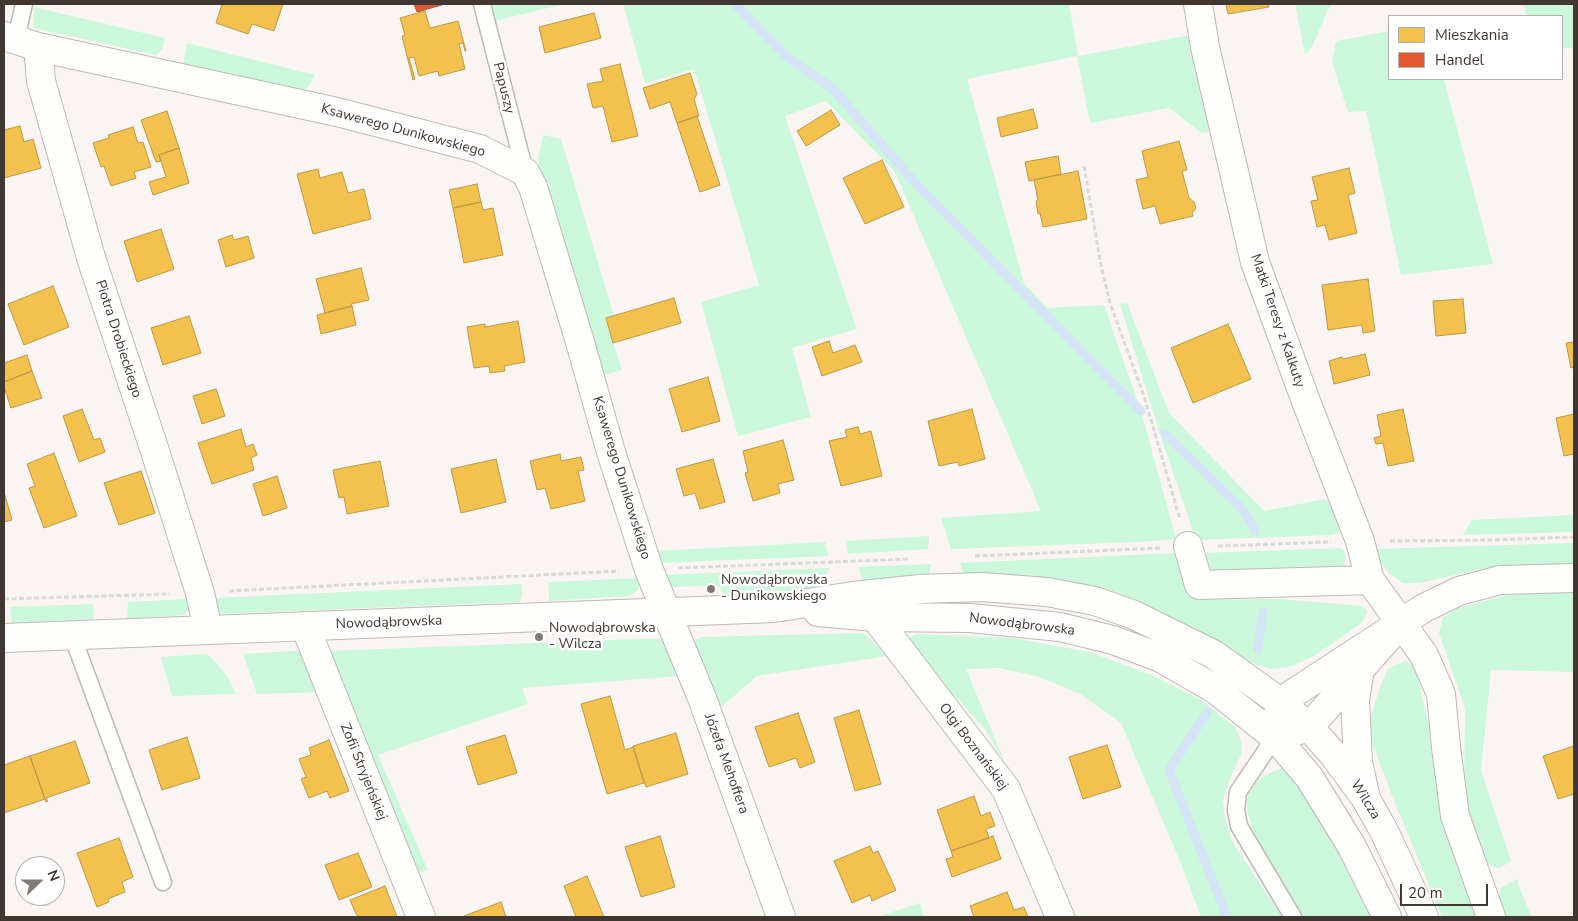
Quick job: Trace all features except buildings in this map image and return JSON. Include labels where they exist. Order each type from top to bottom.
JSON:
[{"type":"street","name":"Matki Teresy z Kalkuty","points":[[1198,4],[1205,47],[1255,262],[1360,541],[1370,580],[1424,655],[1441,694],[1455,816],[1491,917]]},
{"type":"street","name":"Ksawerego Dunikowskiego","points":[[19,41],[337,112],[480,148],[525,172],[533,187],[611,452],[649,570],[666,612]]},
{"type":"street","name":"Piotra Drobieckiego","points":[[19,41],[40,81],[92,261],[200,593],[208,630]]},
{"type":"street","points":[[1188,546],[1199,585],[1370,580]]},
{"type":"street","points":[[1387,917],[1351,845],[1309,777],[1275,737],[1280,702],[1424,608],[1459,592],[1500,580],[1574,578]]},
{"type":"street","name":"Nowodąbrowska","points":[[4,638],[774,608],[854,596],[920,589],[982,587],[1047,592],[1095,602],[1134,615],[1213,654],[1280,702]]},
{"type":"street","name":"Nowodąbrowska","points":[[774,608],[875,617],[970,618],[1060,627],[1113,640],[1161,658],[1215,690],[1275,737]]},
{"type":"street","name":"Józefa Mehoffera","points":[[666,612],[702,698],[781,917]]},
{"type":"street","name":"Olgi Boznańskiej","points":[[875,617],[1006,789],[1060,917]]},
{"type":"street","points":[[1275,737],[1309,727],[1402,622]]},
{"type":"street","name":"Zofii Stryjeńskiej","points":[[305,626],[421,917]]},
{"type":"street","points":[[1360,669],[1355,709],[1358,762],[1366,799]]},
{"type":"street","name":"Wilcza","points":[[1280,702],[1309,727],[1333,754],[1366,799],[1384,831],[1424,917]]},
{"type":"lane","points":[[19,41],[24,4]]},
{"type":"lane","name":"Papuszy","points":[[482,4],[525,172]]},
{"type":"lane","points":[[72,635],[163,882]]},
{"type":"lane","points":[[1275,737],[1238,792],[1236,810],[1239,826],[1293,917]]},
{"type":"path","points":[[1084,166],[1101,265],[1110,303],[1144,396],[1164,471],[1188,546]]},
{"type":"path","points":[[966,556],[1188,546],[1574,537]]},
{"type":"path","points":[[4,598],[200,593],[918,558]]},
{"type":"green space","points":[[490,4],[564,4],[495,21]]},
{"type":"green space","points":[[623,4],[1069,4],[1078,56],[1191,35],[1212,131],[1202,133],[1169,108],[1090,123],[1077,56],[967,79],[1024,283],[1047,308],[1104,305],[1141,411],[1176,539],[951,549],[941,518],[1041,511],[895,172],[826,101],[785,116],[857,329],[792,348],[811,417],[738,436],[701,302],[759,285],[694,69],[645,83]]},
{"type":"green space","points":[[1295,4],[1332,4],[1312,47],[1305,54]]},
{"type":"green space","points":[[1524,4],[1574,4],[1574,47],[1563,49],[1563,15],[1526,15]]},
{"type":"green space","points":[[34,7],[165,38],[162,50],[156,55],[33,28]]},
{"type":"green space","points":[[1388,31],[1388,80],[1444,80],[1493,264],[1401,275],[1366,111],[1348,112],[1332,62],[1336,41]]},
{"type":"green space","points":[[187,43],[315,75],[308,87],[298,93],[183,65]]},
{"type":"green space","points":[[543,135],[561,139],[614,316],[606,319],[622,370],[601,376],[538,161]]},
{"type":"green space","points":[[1127,303],[1169,413],[1264,511],[1331,498],[1340,524],[1339,533],[1332,535],[1196,540],[1162,440],[1120,304]]},
{"type":"green space","points":[[1574,515],[1574,532],[1463,535],[1472,520]]},
{"type":"green space","points":[[929,536],[928,549],[848,554],[846,541]]},
{"type":"green space","points":[[825,542],[828,556],[659,563],[655,551]]},
{"type":"green space","points":[[1574,543],[1574,563],[1482,569],[1420,583],[1403,583],[1389,573],[1381,563],[1375,549]]},
{"type":"green space","points":[[1340,548],[1344,550],[1346,559],[1343,568],[1204,575],[1201,553]]},
{"type":"green space","points":[[1177,553],[1180,572],[1189,578],[1197,600],[1281,599],[1361,606],[1367,610],[1366,615],[1362,623],[1314,656],[1289,667],[1271,669],[1255,664],[1150,607],[1095,591],[968,579],[963,573],[960,563]]},
{"type":"green space","points":[[931,564],[926,580],[865,586],[858,567]]},
{"type":"green space","points":[[830,568],[819,589],[725,596],[719,586],[664,587],[662,575]]},
{"type":"green space","points":[[641,578],[638,590],[629,596],[549,601],[548,582]]},
{"type":"green space","points":[[522,584],[520,602],[218,614],[212,598]]},
{"type":"green space","points":[[1574,591],[1574,672],[1491,670],[1481,770],[1511,861],[1500,868],[1490,866],[1478,848],[1464,791],[1465,708],[1439,633],[1443,617],[1459,608],[1507,595]]},
{"type":"green space","points":[[190,599],[190,607],[185,615],[127,619],[128,602]]},
{"type":"green space","points":[[93,604],[94,619],[12,623],[10,607]]},
{"type":"green space","points":[[863,633],[888,656],[757,676],[720,708],[696,651],[696,640],[701,637]]},
{"type":"green space","points":[[916,634],[1013,638],[1089,652],[1149,674],[1201,700],[1234,726],[1241,740],[1242,753],[1233,771],[1223,800],[1225,818],[1232,841],[1282,917],[1201,917],[1182,866],[1121,723],[1082,695],[1040,677],[999,668],[966,669],[1005,763],[984,728],[956,697],[925,673],[908,645],[908,638]]},
{"type":"green space","points":[[666,638],[680,676],[522,688],[528,704],[378,755],[428,870],[412,876],[328,651]]},
{"type":"green space","points":[[309,650],[323,692],[257,694],[243,654]]},
{"type":"green space","points":[[206,654],[216,662],[228,678],[236,694],[172,696],[161,657]]},
{"type":"green space","points":[[1405,661],[1415,665],[1435,753],[1482,917],[1442,917],[1372,742],[1370,719],[1381,684],[1388,669]]},
{"type":"green space","points":[[1279,769],[1287,770],[1295,779],[1325,825],[1373,917],[1302,917],[1271,866],[1252,828],[1247,809],[1248,795],[1256,783],[1265,775]]},
{"type":"green space","points":[[1517,879],[1532,917],[1504,917],[1498,901],[1500,888]]},
{"type":"green space","points":[[920,903],[924,917],[877,917]]},
{"type":"waterway","points":[[735,4],[789,59],[832,88],[919,187],[1141,411]]},
{"type":"waterway","points":[[1164,433],[1244,511],[1255,531]]},
{"type":"waterway","points":[[1258,649],[1263,612]]},
{"type":"waterway","points":[[1207,713],[1169,770],[1227,917]]},
{"type":"place","name":"Nowodąbrowska - Dunikowskiego","points":[[711,589]]},
{"type":"place","name":"Nowodąbrowska - Wilcza","points":[[539,637]]}]
